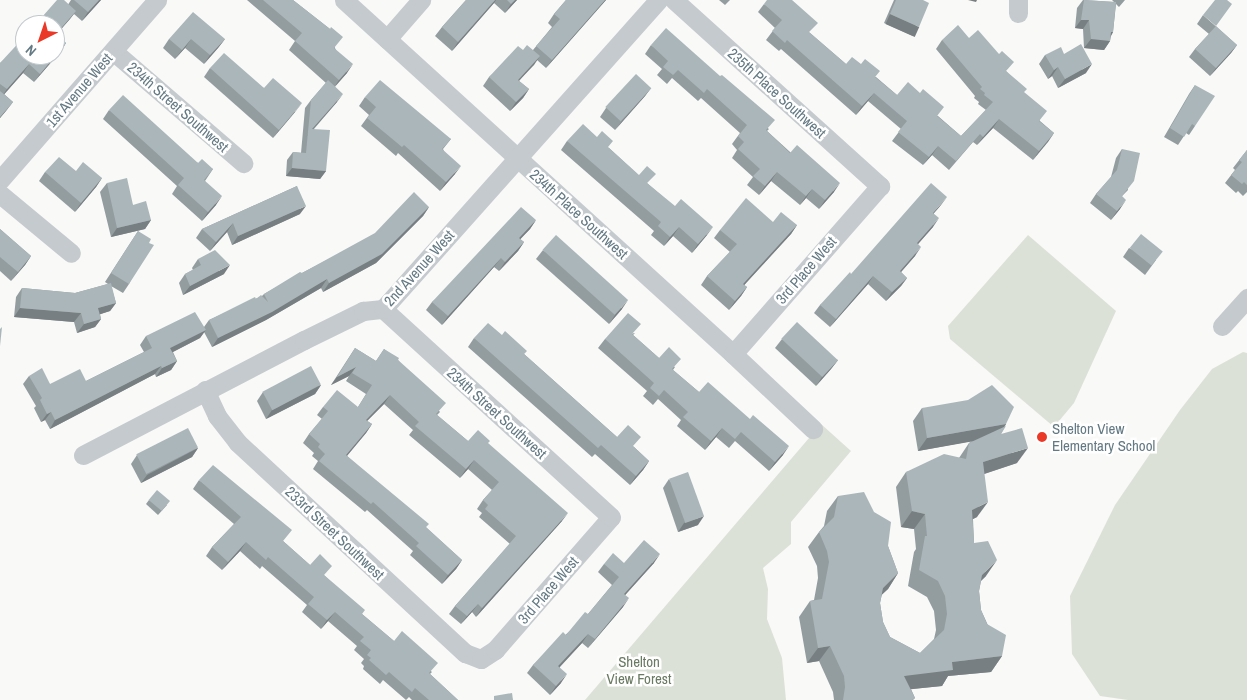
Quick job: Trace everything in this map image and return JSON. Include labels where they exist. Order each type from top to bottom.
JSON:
[{"type":"street","name":"1st Avenue West","points":[[0,180],[157,0]]},
{"type":"street","name":"234th Place Southwest","points":[[344,0],[733,354],[813,430]]},
{"type":"street","points":[[387,39],[421,0]]},
{"type":"street","name":"2nd Avenue West","points":[[83,455],[205,390],[363,311],[383,309],[658,0]]},
{"type":"street","name":"235th Place Southwest","points":[[674,0],[880,186]]},
{"type":"street","name":"234th Street Southwest","points":[[113,51],[242,162]]},
{"type":"street","name":"3rd Place West","points":[[733,354],[880,186]]},
{"type":"street","points":[[0,194],[71,253]]},
{"type":"street","points":[[1222,326],[1247,298]]},
{"type":"street","name":"234th Street Southwest","points":[[383,309],[611,517]]},
{"type":"street","name":"233rd Street Southwest","points":[[205,390],[217,416],[237,442],[465,653],[481,659]]},
{"type":"street","name":"3rd Place West","points":[[481,659],[495,650],[611,517]]},
{"type":"green space","points":[[1028,235],[1116,311],[1074,403],[1054,427],[950,339],[948,326]]},
{"type":"green space","points":[[1243,352],[1247,353],[1247,700],[1128,700],[1100,696],[1072,654],[1070,596],[1115,505],[1180,410],[1212,369]]},
{"type":"green space","name":"Shelton View Forest","points":[[821,424],[851,451],[791,522],[791,544],[763,568],[768,589],[767,619],[782,658],[786,700],[585,700]]},
{"type":"building","points":[[57,0],[64,0],[76,11],[65,24],[65,15],[44,15]]},
{"type":"building","points":[[74,0],[99,0],[88,12]]},
{"type":"building","points":[[263,0],[293,0],[330,29],[331,27],[343,37],[334,48],[353,64],[339,80],[295,41],[302,33]]},
{"type":"building","points":[[466,0],[495,0],[458,42],[442,27]]},
{"type":"building","points":[[507,0],[515,0],[511,4]]},
{"type":"building","points":[[566,0],[605,0],[552,60],[536,46],[560,19],[554,14]]},
{"type":"building","points":[[767,0],[792,0],[818,23],[809,32],[846,64],[852,57],[861,64],[865,59],[880,71],[875,77],[897,95],[908,82],[920,93],[923,89],[944,107],[937,116],[961,136],[993,102],[984,95],[985,93],[980,89],[982,87],[942,40],[958,25],[969,38],[978,30],[999,54],[1002,51],[1014,62],[1006,71],[1027,89],[1024,92],[1047,111],[1039,121],[1054,133],[1039,151],[999,119],[983,137],[980,134],[956,161],[938,146],[929,157],[898,132],[907,121],[874,93],[862,106],[787,40],[785,43],[772,31],[782,20],[764,4]]},
{"type":"building","points":[[896,0],[923,0],[929,3],[919,27],[890,14]]},
{"type":"building","points":[[1084,0],[1116,2],[1113,32],[1111,32],[1110,41],[1091,39],[1089,20],[1081,20]]},
{"type":"building","points":[[1215,0],[1227,0],[1232,4],[1216,26],[1203,15]]},
{"type":"building","points":[[193,12],[225,39],[210,55],[191,39],[182,50],[169,39]]},
{"type":"building","points":[[1216,26],[1237,45],[1216,68],[1195,49]]},
{"type":"building","points":[[666,28],[720,76],[722,75],[775,120],[766,130],[790,153],[797,145],[840,183],[825,200],[812,189],[806,196],[777,172],[765,186],[753,176],[760,169],[738,149],[744,142],[738,136],[747,125],[707,89],[704,93],[678,70],[673,75],[663,67],[668,61],[651,45]]},
{"type":"building","points":[[1081,44],[1092,64],[1065,79],[1058,67],[1054,70],[1045,55],[1061,47],[1064,54]]},
{"type":"building","points":[[527,45],[540,56],[518,80],[529,89],[516,102],[489,77],[518,46],[523,50]]},
{"type":"building","points":[[15,47],[15,65],[28,65],[7,89],[0,84],[0,63]]},
{"type":"building","points":[[224,53],[264,88],[273,78],[302,103],[279,130],[210,68]]},
{"type":"building","points":[[30,65],[48,65],[40,74]]},
{"type":"building","points":[[636,74],[651,88],[621,121],[605,107]]},
{"type":"building","points":[[328,80],[343,94],[312,129],[330,130],[326,171],[292,168],[293,152],[306,153],[311,100]]},
{"type":"building","points":[[380,80],[451,139],[442,149],[461,166],[446,182],[404,145],[402,147],[367,118],[376,107],[365,97]]},
{"type":"building","points":[[1195,85],[1215,96],[1195,126],[1192,124],[1184,137],[1170,128]]},
{"type":"building","points":[[0,91],[13,102],[0,117]]},
{"type":"building","points":[[123,95],[198,163],[202,159],[213,169],[204,180],[222,196],[208,212],[178,185],[184,178],[109,110]]},
{"type":"building","points":[[583,124],[597,137],[602,131],[613,141],[608,147],[639,175],[647,166],[656,174],[647,183],[675,206],[681,199],[713,227],[698,244],[679,227],[670,237],[658,226],[661,222],[567,141]]},
{"type":"building","points":[[1122,149],[1140,153],[1134,181],[1122,196],[1126,200],[1117,211],[1096,194],[1117,170]]},
{"type":"building","points":[[1247,150],[1247,185],[1244,182],[1242,184],[1231,175],[1242,162],[1239,160]]},
{"type":"building","points":[[59,157],[76,171],[83,162],[102,178],[81,203],[45,172]]},
{"type":"building","points":[[127,178],[133,205],[146,201],[151,220],[117,228],[107,183]]},
{"type":"building","points":[[931,183],[947,197],[933,213],[939,218],[917,243],[921,247],[900,271],[907,278],[892,292],[873,276],[836,319],[820,305],[850,272],[851,274]]},
{"type":"building","points":[[297,186],[306,206],[238,236],[233,223],[216,242],[202,229]]},
{"type":"building","points":[[414,192],[429,207],[382,254],[329,283],[327,279],[272,312],[218,338],[209,320],[261,295],[268,302],[264,294],[300,272],[302,273],[375,233]]},
{"type":"building","points":[[746,198],[773,222],[781,212],[797,225],[743,284],[747,287],[735,301],[707,276],[737,244],[720,230]]},
{"type":"building","points":[[521,207],[536,220],[519,238],[524,242],[505,262],[501,258],[448,316],[432,302]]},
{"type":"building","points":[[0,229],[31,256],[18,272],[0,257]]},
{"type":"building","points":[[138,231],[151,239],[149,243],[154,245],[129,284],[111,273]]},
{"type":"building","points":[[1141,234],[1163,252],[1151,266],[1130,248]]},
{"type":"building","points":[[556,235],[628,300],[615,315],[543,250]]},
{"type":"building","points":[[215,250],[230,265],[190,286],[185,274],[201,265],[198,259]]},
{"type":"building","points":[[111,283],[116,303],[98,308],[101,319],[84,324],[81,313],[20,308],[22,288],[75,293]]},
{"type":"building","points":[[195,312],[206,330],[170,348],[177,361],[162,368],[161,366],[55,420],[51,412],[47,414],[40,400],[42,398],[29,376],[42,368],[50,384],[80,369],[86,381],[152,348],[146,336]]},
{"type":"building","points":[[628,313],[641,324],[632,334],[659,358],[669,347],[681,359],[672,369],[699,392],[708,382],[750,419],[753,415],[789,446],[775,462],[741,432],[735,439],[722,428],[711,441],[683,417],[688,412],[664,390],[659,396],[650,388],[654,383],[605,339]]},
{"type":"building","points":[[797,322],[838,360],[822,377],[781,339]]},
{"type":"building","points":[[488,323],[502,335],[505,331],[527,351],[524,354],[617,437],[628,425],[641,437],[633,446],[649,461],[636,476],[601,445],[598,448],[474,338]]},
{"type":"building","points":[[2,327],[0,346],[0,329]]},
{"type":"building","points":[[355,348],[376,361],[384,349],[399,358],[398,360],[446,403],[436,414],[468,441],[478,430],[490,441],[488,443],[568,513],[482,608],[478,604],[467,616],[455,606],[516,536],[485,509],[488,505],[483,500],[499,482],[474,460],[466,469],[415,426],[419,422],[390,395],[366,420],[372,424],[346,455],[429,524],[426,527],[462,560],[448,575],[416,546],[419,543],[373,502],[371,504],[319,461],[325,454],[318,447],[320,444],[309,434],[328,411],[323,407],[337,390],[358,407],[372,385],[352,373],[356,367],[337,377]]},
{"type":"building","points":[[311,366],[321,385],[272,410],[262,392]]},
{"type":"building","points":[[992,385],[1014,407],[1006,424],[927,438],[922,408],[968,400]]},
{"type":"building","points":[[1006,426],[1001,434],[1022,428],[1028,448],[983,462],[988,502],[972,510],[974,543],[988,541],[997,560],[982,575],[979,591],[981,610],[987,624],[1006,635],[1002,656],[952,662],[953,670],[904,676],[915,698],[912,700],[843,700],[844,676],[830,646],[818,648],[810,601],[822,599],[829,562],[827,551],[819,532],[834,517],[838,496],[864,492],[874,512],[891,522],[888,546],[898,573],[883,588],[880,603],[883,622],[890,637],[920,653],[944,630],[947,614],[945,596],[938,581],[919,570],[925,536],[927,536],[925,514],[912,511],[906,472],[944,454],[966,459],[969,443]]},
{"type":"building","points":[[188,428],[198,448],[146,474],[136,454]]},
{"type":"building","points":[[213,465],[292,530],[283,541],[310,565],[320,554],[332,566],[324,575],[365,610],[362,614],[394,641],[402,631],[438,663],[429,673],[458,700],[429,700],[415,688],[412,692],[389,672],[386,675],[369,660],[371,658],[367,655],[371,650],[360,641],[364,637],[335,612],[327,620],[308,604],[314,597],[268,557],[266,560],[246,542],[228,562],[212,547],[241,517],[199,480]]},
{"type":"building","points":[[688,472],[704,516],[685,523],[669,479]]},
{"type":"building","points":[[157,490],[170,501],[162,511],[149,500]]},
{"type":"building","points":[[644,540],[660,554],[624,594],[629,598],[595,639],[588,634],[558,666],[567,674],[556,686],[533,665],[563,632],[566,635],[585,612],[588,614],[619,577],[604,564],[613,553],[624,563]]},
{"type":"building","points":[[512,693],[513,700],[494,700],[494,696]]},
{"type":"place","name":"Shelton View Elementary School","points":[[1042,437]]}]
